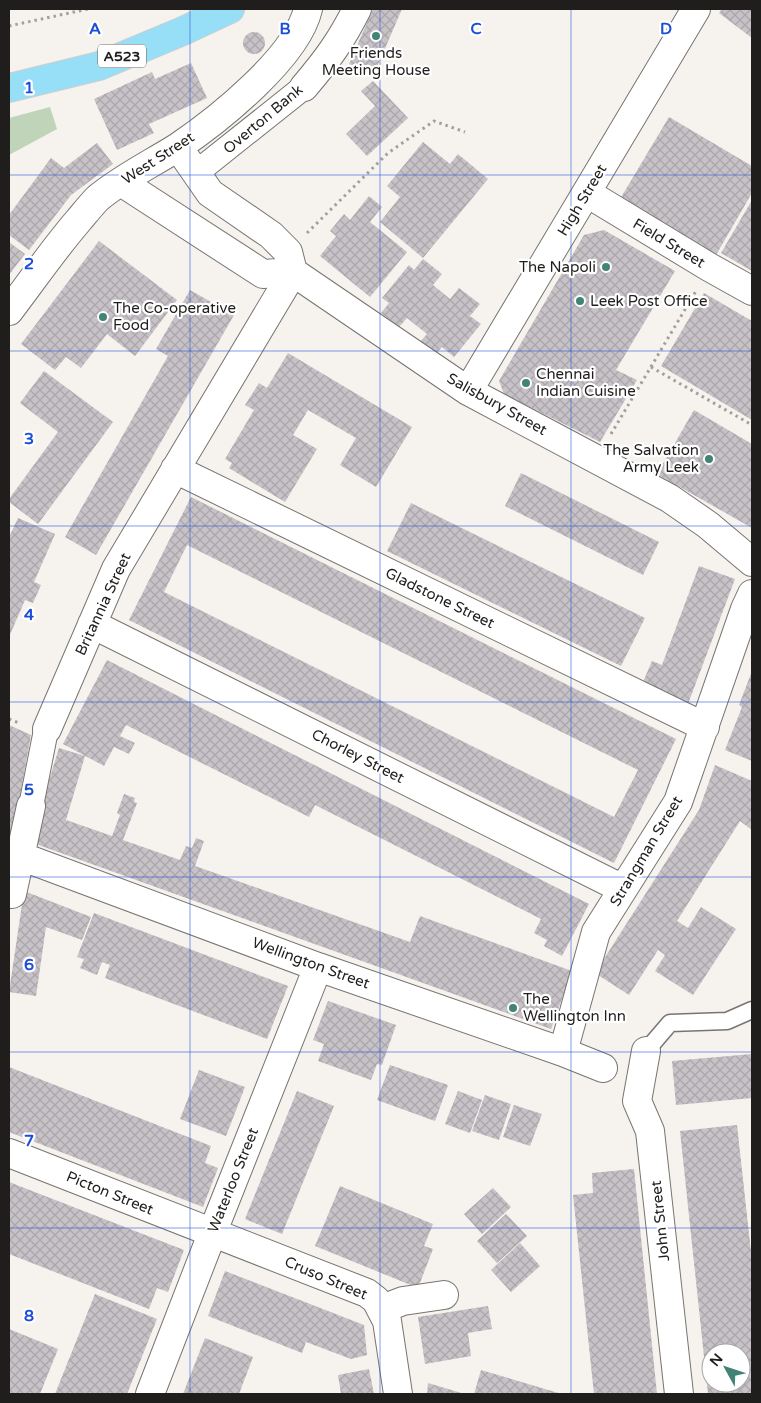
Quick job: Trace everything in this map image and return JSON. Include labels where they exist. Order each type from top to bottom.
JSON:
[{"type":"highway","name":"A523","points":[[9,88],[99,66],[230,9]]},
{"type":"street","name":"West Street","points":[[9,311],[69,232],[97,200],[120,182],[178,147],[221,115],[264,76],[292,44],[308,9]]},
{"type":"street","name":"Overton Bank","points":[[196,174],[304,87],[331,55],[357,9]]},
{"type":"street","name":"High Street","points":[[468,391],[696,9]]},
{"type":"street","name":"Salisbury Street","points":[[178,147],[210,193],[272,235],[290,262],[468,391],[669,498],[708,525],[752,562]]},
{"type":"street","points":[[120,182],[263,274],[290,262]]},
{"type":"street","name":"Field Street","points":[[587,193],[709,268],[752,292]]},
{"type":"street","name":"Britannia Street","points":[[10,902],[14,854],[31,806],[45,734],[116,569],[175,469],[290,262]]},
{"type":"street","name":"Gladstone Street","points":[[175,469],[705,727]]},
{"type":"street","name":"Strangman Street","points":[[563,1052],[596,932],[678,802],[745,609],[752,594]]},
{"type":"street","name":"Chorley Street","points":[[92,624],[623,889]]},
{"type":"street","name":"Wellington Street","points":[[14,854],[318,967],[563,1052],[603,1068]]},
{"type":"street","name":"Waterloo Street","points":[[150,1394],[318,967]]},
{"type":"street","name":"John Street","points":[[646,1051],[637,1101],[650,1131],[679,1394]]},
{"type":"street","name":"Picton Street","points":[[9,1152],[212,1233]]},
{"type":"street","name":"Cruso Street","points":[[212,1233],[367,1293],[376,1300],[387,1321],[398,1394]]},
{"type":"street","points":[[382,1309],[403,1301],[444,1295]]},
{"type":"lane","points":[[646,1051],[670,1023],[727,1021],[752,1010]]},
{"type":"path","points":[[9,26],[88,9]]},
{"type":"path","points":[[290,262],[388,153],[434,121],[465,132]]},
{"type":"path","points":[[597,458],[709,268]]},
{"type":"path","points":[[651,367],[752,425]]},
{"type":"green space","points":[[50,107],[57,129],[9,155],[9,118]]},
{"type":"building","name":"Friends Meeting House","points":[[373,9],[402,9],[374,74],[349,64]]},
{"type":"building","points":[[722,9],[752,9],[752,38],[719,13]]},
{"type":"building","points":[[254,32],[262,35],[265,43],[262,51],[254,54],[246,51],[243,43],[246,35]]},
{"type":"building","points":[[191,63],[207,98],[149,124],[154,133],[117,150],[94,99],[152,72],[155,79]]},
{"type":"building","points":[[373,81],[408,118],[367,156],[346,134],[375,106],[361,91]]},
{"type":"building","points":[[669,117],[752,166],[752,193],[716,255],[620,199]]},
{"type":"building","points":[[423,142],[450,164],[458,154],[488,179],[423,258],[380,222],[400,197],[387,186]]},
{"type":"building","points":[[97,143],[113,164],[71,195],[29,250],[9,235],[9,215],[51,158],[64,168]]},
{"type":"building","points":[[369,196],[382,207],[370,222],[407,252],[370,297],[320,256],[336,236],[330,231],[344,214],[350,220]]},
{"type":"building","points":[[752,200],[752,271],[721,253]]},
{"type":"building","points":[[604,230],[675,271],[616,370],[637,380],[600,442],[504,394],[499,381],[584,235]]},
{"type":"building","name":"The Co-operative Food","points":[[99,241],[177,300],[135,356],[107,334],[81,368],[66,357],[55,370],[21,344]]},
{"type":"building","points":[[9,242],[25,254],[9,275]]},
{"type":"building","points":[[423,259],[442,274],[433,285],[450,299],[459,288],[480,304],[470,316],[481,324],[454,357],[442,347],[434,356],[419,343],[427,334],[407,318],[399,327],[381,313],[389,303],[382,298],[409,265],[414,270]]},
{"type":"building","points":[[190,290],[234,315],[96,555],[65,537],[168,356],[156,349]]},
{"type":"building","points":[[704,293],[752,321],[752,420],[661,366]]},
{"type":"building","points":[[288,353],[412,427],[376,487],[340,465],[356,438],[308,410],[293,435],[317,449],[285,502],[229,468],[232,463],[225,459],[254,410],[245,405],[259,383],[267,388]]},
{"type":"building","points":[[44,371],[113,422],[38,524],[9,502],[9,499],[58,432],[20,403]]},
{"type":"building","name":"The Salvation Army Leek","points":[[694,410],[752,444],[752,528],[657,474]]},
{"type":"building","points":[[521,473],[659,542],[643,575],[505,506]]},
{"type":"building","points":[[191,497],[676,739],[614,863],[129,620]],"holes":[[[187,545],[638,770],[614,817],[164,592]]]},
{"type":"building","points":[[411,503],[645,618],[621,666],[387,551]]},
{"type":"building","points":[[18,518],[55,534],[34,582],[41,585],[33,603],[25,600],[9,637],[9,537]]},
{"type":"building","points":[[699,566],[735,579],[688,704],[643,682],[652,661],[662,665]]},
{"type":"building","points":[[107,660],[589,904],[562,956],[544,946],[547,940],[534,933],[541,919],[315,805],[309,817],[126,725],[120,736],[135,743],[129,754],[114,747],[104,766],[63,744]]},
{"type":"building","points":[[752,671],[752,761],[725,750],[742,707],[739,705]]},
{"type":"building","points":[[9,725],[31,735],[11,845],[9,844]]},
{"type":"building","points":[[59,748],[85,756],[66,820],[112,836],[120,815],[117,813],[124,794],[135,798],[134,802],[137,803],[123,840],[180,860],[186,846],[192,848],[196,838],[204,841],[195,866],[410,942],[420,916],[572,971],[551,1029],[33,843],[40,810]]},
{"type":"building","points":[[715,765],[752,781],[752,830],[740,821],[677,921],[688,928],[701,907],[736,929],[693,995],[655,971],[665,955],[658,950],[629,995],[595,973],[699,810]]},
{"type":"building","points":[[24,891],[91,917],[82,940],[46,927],[36,996],[9,992]]},
{"type":"building","points":[[94,913],[288,986],[267,1039],[105,978],[110,965],[102,962],[97,975],[80,968],[84,959],[77,957]]},
{"type":"building","points":[[328,1001],[396,1025],[382,1065],[377,1064],[371,1080],[318,1061],[324,1044],[313,1040]]},
{"type":"building","points":[[752,1054],[752,1098],[676,1105],[672,1061]]},
{"type":"building","points":[[390,1065],[448,1085],[435,1121],[377,1100]]},
{"type":"building","points":[[9,1067],[211,1146],[205,1163],[218,1168],[203,1207],[9,1132]]},
{"type":"building","points":[[199,1070],[245,1087],[226,1136],[180,1119]]},
{"type":"building","points":[[297,1091],[334,1106],[282,1234],[245,1219]]},
{"type":"building","points":[[458,1091],[482,1100],[470,1133],[445,1124]]},
{"type":"building","points":[[485,1095],[511,1104],[499,1140],[472,1131]]},
{"type":"building","points":[[514,1105],[542,1114],[530,1146],[503,1137]]},
{"type":"building","points":[[737,1125],[752,1261],[752,1394],[708,1393],[751,1393],[751,1343],[703,1343],[680,1131]]},
{"type":"building","points":[[634,1169],[657,1394],[594,1394],[573,1195],[593,1193],[592,1173]]},
{"type":"building","points":[[9,1182],[184,1250],[168,1292],[157,1288],[149,1309],[9,1254]]},
{"type":"building","points":[[340,1186],[433,1224],[424,1246],[433,1249],[418,1288],[315,1246]]},
{"type":"building","points":[[493,1188],[511,1207],[482,1234],[464,1214]]},
{"type":"building","points":[[506,1214],[527,1236],[497,1263],[477,1241]]},
{"type":"building","points":[[520,1243],[540,1266],[511,1292],[491,1270]]},
{"type":"building","points":[[225,1271],[364,1325],[367,1355],[351,1359],[306,1342],[302,1353],[208,1316]]},
{"type":"building","points":[[95,1294],[157,1319],[127,1394],[55,1394]]},
{"type":"building","points":[[488,1306],[492,1329],[468,1333],[471,1356],[425,1364],[418,1317]]},
{"type":"building","points":[[9,1329],[58,1349],[40,1394],[9,1394]]},
{"type":"building","points":[[205,1338],[253,1357],[239,1394],[183,1394]]},
{"type":"building","points":[[369,1369],[374,1394],[341,1394],[338,1375]]},
{"type":"building","points":[[481,1370],[562,1394],[474,1394]]},
{"type":"building","points":[[428,1383],[465,1394],[427,1394]]},
{"type":"place","name":"Friends Meeting House","points":[[376,36]]},
{"type":"place","name":"The Napoli","points":[[606,267]]},
{"type":"place","name":"Leek Post Office","points":[[580,301]]},
{"type":"place","name":"The Co-operative Food","points":[[103,317]]},
{"type":"place","name":"Chennai Indian Cuisine","points":[[526,383]]},
{"type":"place","name":"The Salvation Army Leek","points":[[709,459]]},
{"type":"place","name":"The Wellington Inn","points":[[513,1008]]}]
